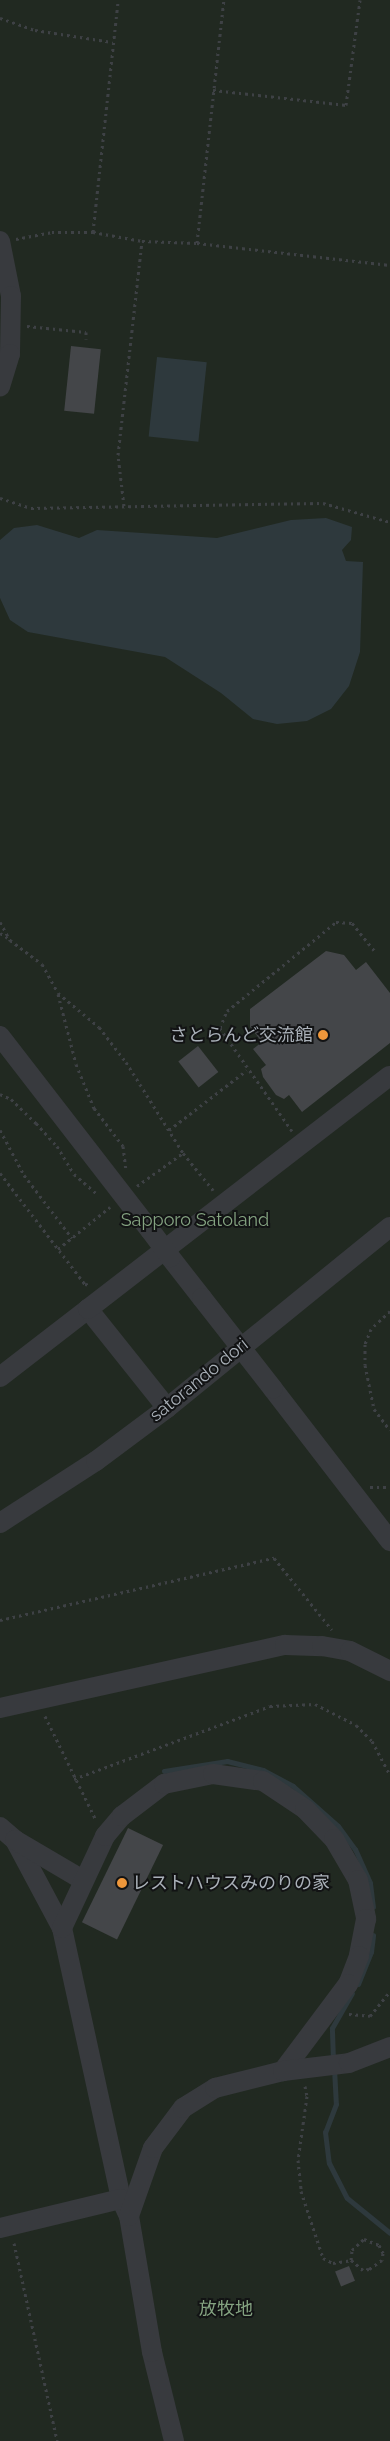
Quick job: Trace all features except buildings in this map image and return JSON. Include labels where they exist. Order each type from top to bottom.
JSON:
[{"type":"street","points":[[0,241],[11,296],[10,354],[0,386]]},
{"type":"street","points":[[0,1036],[390,1541]]},
{"type":"street","points":[[0,1377],[390,1076]]},
{"type":"street","name":"satorando dori","points":[[0,1523],[96,1461],[167,1408],[390,1227]]},
{"type":"street","points":[[88,1309],[167,1408]]},
{"type":"street","points":[[0,1708],[285,1645],[322,1646],[350,1651],[390,1671]]},
{"type":"street","points":[[62,1928],[104,1836],[122,1816],[164,1784],[212,1774],[263,1781],[304,1809],[334,1839],[358,1880],[366,1919],[360,1956],[348,1984],[292,2071]]},
{"type":"street","points":[[7,1833],[83,1880]]},
{"type":"street","points":[[7,1833],[62,1928],[125,2208],[152,2352],[174,2441]]},
{"type":"street","points":[[125,2208],[152,2148],[184,2108],[215,2088],[292,2071],[345,2064],[390,2047]]},
{"type":"street","points":[[5,2227],[125,2208]]},
{"type":"path","points":[[93,232],[118,0]]},
{"type":"path","points":[[197,243],[224,0]]},
{"type":"path","points":[[213,90],[346,105],[360,0]]},
{"type":"path","points":[[0,18],[35,30],[112,42]]},
{"type":"path","points":[[0,241],[52,232],[93,232],[142,241],[197,243],[390,265]]},
{"type":"path","points":[[124,506],[118,455],[142,241]]},
{"type":"path","points":[[11,324],[86,332],[86,339]]},
{"type":"path","points":[[0,498],[31,508],[323,503],[390,522]]},
{"type":"path","points":[[0,922],[10,940]]},
{"type":"path","points":[[285,1138],[293,1132],[247,1070],[220,1028],[227,1011],[336,922],[352,923],[375,951]]},
{"type":"path","points":[[0,933],[42,964],[58,993],[99,1028],[126,1062],[183,1153],[216,1192],[208,1198]]},
{"type":"path","points":[[58,993],[57,999],[76,1064],[94,1108],[123,1146],[127,1158],[126,1170],[137,1186]]},
{"type":"path","points":[[170,1130],[247,1070]]},
{"type":"path","points":[[0,1094],[11,1099],[36,1123],[74,1174],[100,1197]]},
{"type":"path","points":[[0,1130],[24,1175],[72,1238]]},
{"type":"path","points":[[0,1173],[85,1284],[96,1286]]},
{"type":"path","points":[[104,1203],[108,1208]]},
{"type":"path","points":[[390,1311],[371,1329],[365,1358],[374,1409],[390,1430]]},
{"type":"path","points":[[0,1620],[274,1558],[350,1651]]},
{"type":"path","points":[[39,1699],[51,1733],[104,1836]]},
{"type":"path","points":[[74,1780],[270,1706],[315,1704],[356,1725],[372,1741],[390,1775]]},
{"type":"path","points":[[346,2017],[352,2011],[370,2016],[390,1991]]},
{"type":"path","points":[[292,2071],[307,2096],[298,2160],[307,2214],[323,2258],[333,2263],[351,2260],[363,2270],[369,2269],[382,2260],[383,2253],[380,2244],[364,2239],[352,2250],[351,2260]]},
{"type":"path","points":[[5,2227],[57,2441]]},
{"type":"green space","name":"Sapporo Satoland","points":[[0,0],[390,0],[390,2441],[0,2441]]},
{"type":"shaded area","points":[[157,357],[207,362],[198,442],[149,437]]},
{"type":"shaded area","points":[[326,518],[352,527],[351,540],[342,550],[346,561],[363,562],[360,652],[349,686],[331,709],[307,721],[277,724],[253,719],[221,693],[165,657],[28,632],[10,620],[0,598],[0,540],[14,528],[37,525],[79,538],[97,530],[217,538],[291,520]]},
{"type":"waterway","points":[[164,1771],[227,1761],[263,1770],[293,1786],[338,1826],[355,1849],[370,1883],[373,1907]]},
{"type":"waterway","points":[[358,1984],[371,1952],[373,1935]]},
{"type":"waterway","points":[[333,2060],[332,2028],[352,1993]]},
{"type":"waterway","points":[[334,2068],[336,2104],[325,2132],[329,2163],[347,2198],[390,2233]]},
{"type":"place","name":"さとらんど交流館","points":[[323,1035]]},
{"type":"place","name":"レストハウスみのりの家","points":[[122,1883]]},
{"type":"park label","name":"放牧地","points":[[226,2309]]}]
